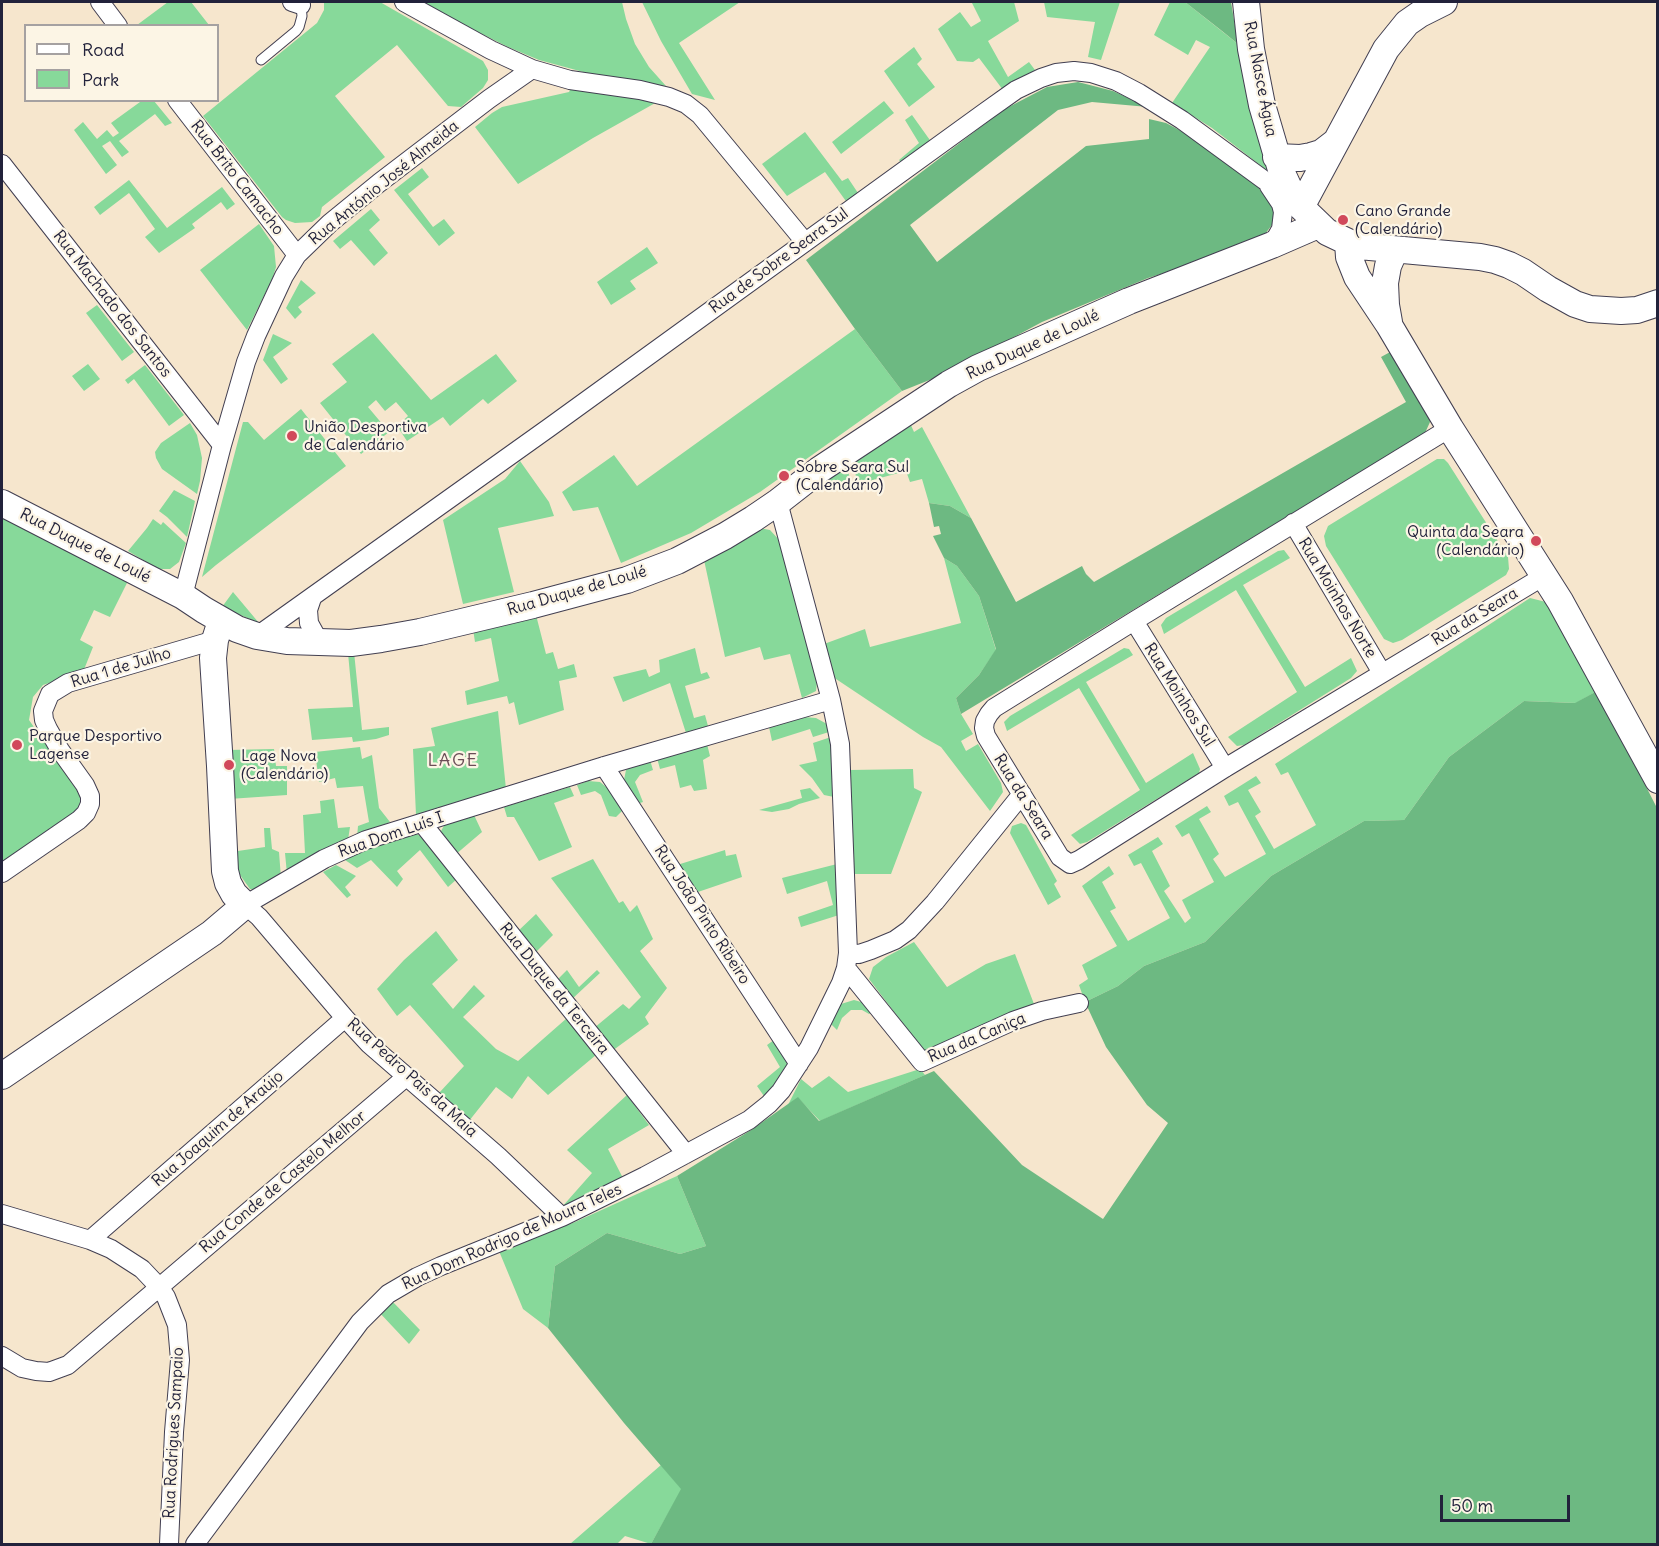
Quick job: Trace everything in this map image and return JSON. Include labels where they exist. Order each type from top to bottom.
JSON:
[{"type":"street","points":[[100,2],[116,24]]},
{"type":"street","points":[[404,2],[483,46],[532,69],[570,80],[640,90],[686,104],[700,115],[805,242]]},
{"type":"street","name":"Rua Nasce Água","points":[[1246,2],[1262,105],[1276,157],[1282,174],[1304,210]]},
{"type":"street","points":[[1444,2],[1407,24],[1391,42],[1334,143],[1304,210],[1327,232],[1359,246],[1495,260],[1516,268],[1575,304],[1590,309],[1637,310],[1658,303]]},
{"type":"street","name":"Rua António José Almeida","points":[[183,596],[222,445],[251,350],[284,276],[297,255],[330,223],[379,183],[532,69]]},
{"type":"street","name":"Rua de Sobre Seara Sul","points":[[257,636],[1016,90],[1041,78],[1074,71],[1091,73],[1116,81],[1182,120],[1304,210]]},
{"type":"street","name":"Rua Brito Camacho","points":[[179,102],[297,255]]},
{"type":"street","points":[[1276,157],[1311,156],[1321,153],[1334,143]]},
{"type":"street","name":"Rua Machado dos Santos","points":[[2,164],[222,445]]},
{"type":"street","name":"Rua de Sobre Seara Sul","points":[[1264,180],[1276,195],[1283,212],[1281,229],[1272,245]]},
{"type":"street","name":"Rua Duque de Loulé","points":[[2,503],[183,596],[218,630],[237,629],[257,636],[320,643],[351,643],[420,632],[627,580],[677,561],[725,536],[778,502],[819,470],[949,384],[978,368],[1129,301],[1272,245],[1304,210]]},
{"type":"street","points":[[1348,242],[1349,257],[1357,276],[1560,601],[1658,780]]},
{"type":"street","points":[[1389,326],[1385,284],[1395,250]]},
{"type":"street","name":"Rua da Seara","points":[[1450,428],[1134,621],[1004,702],[989,714],[984,728],[986,736],[1060,857],[1070,864],[1079,860],[1225,768],[1544,576]]},
{"type":"street","name":"Rua Dom Rodrigo de Moura Teles","points":[[195,1545],[360,1322],[388,1294],[441,1266],[562,1217],[749,1120],[782,1091],[800,1064],[835,997],[847,961],[840,744],[831,700],[778,502]]},
{"type":"street","name":"Rua Moinhos Norte","points":[[1293,524],[1382,673]]},
{"type":"street","points":[[312,598],[309,623],[320,643]]},
{"type":"street","name":"Rua Moinhos Sul","points":[[1134,621],[1225,768]]},
{"type":"street","points":[[218,630],[213,658],[225,871],[234,894],[245,905]]},
{"type":"street","name":"Rua 1 de Julho","points":[[2,873],[79,820],[86,813],[90,804],[90,796],[85,786],[60,750],[44,720],[43,711],[50,694],[68,683],[218,630]]},
{"type":"street","name":"Rua Dom Luís I","points":[[2,1076],[212,933],[245,905],[345,849],[366,840],[604,766],[831,700]]},
{"type":"street","name":"Rua João Pinto Ribeiro","points":[[604,766],[800,1064]]},
{"type":"street","points":[[847,961],[895,940],[909,930],[1022,794]]},
{"type":"street","name":"Rua Duque da Terceira","points":[[422,823],[686,1154]]},
{"type":"street","name":"Rua Pedro Pais da Maia","points":[[245,905],[259,917],[369,1044],[483,1142],[562,1217]]},
{"type":"street","points":[[860,985],[861,967],[871,950]]},
{"type":"street","name":"Rua da Caniça","points":[[847,961],[860,985],[922,1062],[1042,1011],[1078,1003]]},
{"type":"street","name":"Rua Joaquim de Araújo","points":[[90,1240],[345,1018]]},
{"type":"street","name":"Rua Conde de Castelo Melhor","points":[[2,1356],[22,1368],[49,1372],[73,1361],[406,1077]]},
{"type":"street","name":"Rua Rodrigues Sampaio","points":[[2,1214],[90,1240],[111,1249],[142,1269],[159,1287],[172,1310],[177,1325],[180,1360],[169,1545]]},
{"type":"lane","points":[[261,60],[299,27],[302,16],[296,3]]},
{"type":"green space","points":[[168,2],[191,2],[208,24],[138,24]]},
{"type":"green space","points":[[324,2],[380,2],[483,61],[488,70],[488,80],[483,88],[461,107],[448,106],[397,45],[335,96],[385,157],[322,207],[320,216],[312,222],[295,223],[282,217],[203,116],[317,23],[324,10]]},
{"type":"green space","points":[[418,2],[622,2],[635,44],[649,67],[666,86],[587,73],[539,60]]},
{"type":"green space","points":[[642,2],[740,2],[679,43],[715,100],[692,94],[661,41]]},
{"type":"green space","points":[[1014,2],[1019,21],[988,41],[1008,77],[1029,62],[1035,70],[1003,90],[979,58],[973,62],[957,61],[938,29],[960,12],[971,27],[981,21],[972,3]]},
{"type":"green space","points":[[1044,2],[1120,2],[1101,60],[1088,57],[1095,22],[1047,17]]},
{"type":"green space","points":[[1170,2],[1185,2],[1238,44],[1243,77],[1269,172],[1212,128],[1172,103],[1210,47],[1196,40],[1188,55],[1154,35]]},
{"type":"green space","points":[[1185,2],[1231,2],[1238,44],[1222,31]]},
{"type":"green space","points":[[914,47],[922,59],[917,64],[935,87],[909,107],[884,71]]},
{"type":"green space","points":[[1078,82],[1113,91],[1148,107],[1092,102],[1058,110],[910,225],[937,262],[1086,146],[1149,139],[1149,119],[1166,123],[1202,142],[1257,186],[1273,205],[1275,221],[1265,234],[1234,251],[1148,278],[1042,322],[947,373],[902,391],[806,260],[1003,110],[1047,87]]},
{"type":"green space","points":[[571,88],[657,102],[518,184],[475,127],[502,107],[569,92]]},
{"type":"green space","points":[[884,101],[894,113],[841,154],[832,142]]},
{"type":"green space","points":[[140,102],[155,102],[172,123],[165,126],[155,114],[119,141],[129,152],[122,157],[110,141],[102,146],[117,165],[106,174],[74,130],[83,122],[97,139],[107,130],[113,137],[119,133],[111,123]]},
{"type":"green space","points":[[912,115],[932,143],[903,165],[899,160],[919,143],[905,120]]},
{"type":"green space","points":[[805,132],[842,181],[848,178],[860,196],[848,204],[825,172],[787,196],[762,164]]},
{"type":"green space","points":[[422,168],[429,177],[408,194],[433,227],[444,219],[455,233],[439,246],[394,190]]},
{"type":"green space","points":[[129,180],[167,228],[222,187],[235,204],[227,210],[221,202],[192,224],[195,228],[159,253],[145,237],[155,229],[129,193],[100,215],[94,207]]},
{"type":"green space","points":[[371,209],[380,220],[369,230],[388,253],[374,266],[351,240],[340,249],[333,241]]},
{"type":"green space","points":[[259,224],[274,246],[276,267],[272,280],[247,330],[200,270]]},
{"type":"green space","points":[[647,247],[658,263],[630,281],[636,289],[611,305],[597,282]]},
{"type":"green space","points":[[301,280],[316,293],[298,307],[302,312],[295,319],[286,308]]},
{"type":"green space","points":[[97,305],[134,352],[122,361],[86,313]]},
{"type":"green space","points":[[855,329],[902,391],[760,492],[691,533],[621,563],[598,507],[573,511],[562,492],[614,455],[637,486]]},
{"type":"green space","points":[[373,333],[431,400],[496,354],[517,381],[488,404],[483,399],[450,426],[443,417],[407,441],[397,426],[408,416],[396,402],[385,411],[376,400],[368,407],[389,432],[361,454],[320,403],[347,382],[332,364]]},
{"type":"green space","points":[[273,334],[292,343],[273,357],[288,379],[281,384],[263,360]]},
{"type":"green space","points":[[1392,351],[1429,409],[1430,422],[1425,433],[961,714],[956,698],[979,675],[996,649],[979,596],[957,566],[944,558],[933,536],[941,534],[939,526],[934,527],[929,503],[950,506],[971,518],[1016,602],[1082,566],[1094,582],[1406,402],[1381,357]]},
{"type":"green space","points":[[88,364],[100,379],[84,391],[72,376]]},
{"type":"green space","points":[[145,365],[184,415],[169,426],[134,379],[128,384],[125,380]]},
{"type":"green space","points":[[301,409],[346,466],[202,577],[243,422],[248,422],[264,440]]},
{"type":"green space","points":[[190,423],[197,435],[202,458],[197,494],[162,469],[155,452],[161,443]]},
{"type":"green space","points":[[910,423],[914,432],[922,427],[971,518],[950,506],[929,503],[922,479],[910,482],[906,471],[858,484],[853,465],[847,468],[852,485],[832,491],[828,476]]},
{"type":"green space","points":[[1437,459],[1444,459],[1448,463],[1508,557],[1509,569],[1506,575],[1402,640],[1393,643],[1384,639],[1326,546],[1324,536],[1328,526]]},
{"type":"green space","points":[[520,461],[549,502],[554,516],[498,528],[514,592],[463,604],[443,520],[505,479]]},
{"type":"green space","points":[[174,490],[195,501],[187,537],[159,511]]},
{"type":"green space","points":[[2,511],[129,579],[110,617],[94,610],[80,640],[93,647],[83,672],[43,685],[33,697],[29,720],[79,791],[82,803],[74,814],[2,862]]},
{"type":"green space","points":[[153,519],[161,525],[163,522],[186,543],[179,562],[170,569],[158,569],[128,551]]},
{"type":"green space","points":[[759,528],[770,530],[781,542],[817,682],[816,691],[802,698],[790,654],[764,660],[760,647],[725,657],[704,560]]},
{"type":"green space","points":[[1284,550],[1290,558],[1243,585],[1305,687],[1351,658],[1357,671],[1351,678],[1244,745],[1237,746],[1228,737],[1297,692],[1236,590],[1164,634],[1161,625],[1166,618],[1278,551]]},
{"type":"green space","points":[[944,558],[957,566],[979,596],[996,650],[979,675],[956,698],[961,714],[973,734],[961,741],[966,751],[978,744],[1001,783],[1003,792],[990,811],[941,747],[833,677],[824,644],[865,629],[870,647],[961,623]]},
{"type":"green space","points":[[233,592],[259,623],[222,607]]},
{"type":"green space","points":[[1530,598],[1546,602],[1597,691],[1576,703],[1524,701],[1449,757],[1404,820],[1364,821],[1271,876],[1205,942],[1144,966],[1118,986],[1085,1002],[1079,985],[1088,979],[1082,965],[1117,946],[1082,886],[1109,866],[1114,874],[1102,882],[1116,908],[1110,911],[1128,941],[1170,918],[1141,863],[1134,866],[1128,855],[1158,837],[1163,844],[1152,851],[1170,886],[1164,891],[1185,923],[1191,918],[1182,900],[1214,882],[1189,833],[1182,837],[1175,826],[1207,806],[1211,812],[1199,819],[1219,854],[1213,859],[1225,877],[1266,854],[1238,802],[1229,806],[1224,796],[1256,776],[1261,783],[1248,790],[1261,812],[1255,816],[1274,849],[1316,825],[1288,772],[1281,775],[1275,764]]},
{"type":"green space","points":[[536,615],[546,654],[553,652],[558,669],[574,664],[577,677],[559,681],[564,710],[519,725],[514,702],[509,704],[507,696],[467,705],[465,691],[499,681],[491,638],[475,642],[473,629]]},
{"type":"green space","points":[[695,648],[701,674],[707,672],[710,678],[685,686],[694,718],[705,715],[708,726],[686,733],[670,683],[623,702],[613,677],[646,669],[649,677],[660,672],[659,660]]},
{"type":"green space","points":[[1124,648],[1129,649],[1133,655],[1086,682],[1146,783],[1193,753],[1200,769],[1199,773],[1087,842],[1080,844],[1071,835],[1140,790],[1079,688],[1007,731],[1004,722],[1010,716]]},
{"type":"green space","points":[[354,652],[362,730],[389,727],[389,735],[353,742],[352,737],[312,740],[308,709],[353,707],[348,653]]},
{"type":"green space","points":[[1597,691],[1657,808],[1657,1544],[651,1544],[681,1489],[624,1423],[548,1328],[555,1266],[607,1233],[680,1254],[706,1246],[677,1176],[751,1130],[798,1097],[819,1121],[934,1071],[1022,1165],[1103,1219],[1168,1123],[1147,1105],[1106,1047],[1085,1002],[1118,986],[1144,966],[1205,942],[1271,876],[1364,821],[1404,820],[1449,757],[1524,701],[1575,703]]},
{"type":"green space","points":[[498,711],[506,789],[416,815],[413,749],[435,746],[431,728]]},
{"type":"green space","points":[[804,717],[816,718],[827,724],[829,732],[813,737],[810,729],[772,741],[769,727]]},
{"type":"green space","points":[[831,737],[834,797],[824,795],[799,765],[817,761],[813,743]]},
{"type":"green space","points":[[707,744],[710,756],[703,760],[707,789],[694,791],[691,785],[680,788],[675,765],[660,769],[657,758]]},
{"type":"green space","points":[[360,747],[362,759],[372,755],[379,808],[390,822],[357,837],[358,826],[369,822],[363,786],[337,788],[335,778],[319,782],[315,752]]},
{"type":"green space","points":[[274,749],[276,766],[287,766],[287,795],[229,799],[228,750]]},
{"type":"green space","points":[[650,760],[653,770],[640,775],[635,782],[643,802],[637,804],[624,780],[626,770]]},
{"type":"green space","points":[[913,769],[914,788],[922,792],[891,874],[853,874],[850,770]]},
{"type":"green space","points":[[588,781],[600,782],[611,791],[623,810],[616,817],[609,816],[601,795],[595,791],[581,795],[577,785]]},
{"type":"green space","points":[[570,787],[574,796],[554,803],[572,847],[539,861],[514,817],[507,817],[504,807]]},
{"type":"green space","points":[[810,788],[820,798],[789,809],[772,812],[759,810],[802,798],[800,790]]},
{"type":"green space","points":[[334,799],[338,828],[350,827],[348,840],[287,874],[285,853],[305,853],[303,815],[321,813],[320,801]]},
{"type":"green space","points":[[474,815],[482,832],[455,855],[441,831],[445,824]]},
{"type":"green space","points":[[1021,823],[1026,825],[1057,881],[1054,884],[1061,897],[1048,905],[1010,833],[1012,826]]},
{"type":"green space","points":[[264,828],[270,828],[272,849],[279,852],[281,878],[259,890],[250,889],[240,875],[231,852],[265,847]]},
{"type":"green space","points":[[417,834],[423,838],[457,879],[448,887],[420,850],[397,871],[403,879],[397,887],[371,860],[357,868],[345,860],[373,846]]},
{"type":"green space","points":[[725,850],[726,856],[736,854],[742,877],[695,893],[677,865]]},
{"type":"green space","points":[[593,859],[619,903],[623,901],[630,912],[637,905],[653,939],[640,951],[667,988],[645,1017],[649,1024],[612,1051],[594,1028],[623,1004],[629,1009],[641,997],[551,878]]},
{"type":"green space","points":[[837,864],[839,915],[801,927],[798,917],[833,905],[827,881],[787,894],[782,878]]},
{"type":"green space","points":[[336,865],[356,876],[345,887],[351,895],[347,898],[323,872]]},
{"type":"green space","points":[[536,914],[553,935],[534,954],[517,932]]},
{"type":"green space","points":[[436,931],[458,960],[432,984],[453,1009],[474,985],[485,996],[463,1017],[496,1049],[518,1061],[567,1018],[596,1055],[548,1095],[528,1076],[512,1099],[496,1087],[469,1121],[439,1093],[464,1066],[410,1005],[397,1016],[377,989]]},
{"type":"green space","points":[[914,942],[947,987],[986,964],[1015,954],[1034,1004],[929,1050],[923,1050],[869,979],[873,967]]},
{"type":"green space","points":[[567,970],[579,987],[597,970],[600,973],[571,1000],[556,981]]},
{"type":"green space","points":[[854,1000],[865,1003],[873,1012],[869,1014],[862,1010],[851,1010],[842,1018],[837,1030],[830,1023],[841,1004]]},
{"type":"green space","points":[[774,1040],[788,1061],[787,1073],[766,1099],[757,1086],[780,1067],[767,1045]]},
{"type":"green space","points":[[920,1069],[925,1075],[820,1121],[798,1098],[788,1105],[801,1079],[812,1088],[829,1076],[848,1092]]},
{"type":"green space","points":[[627,1095],[649,1125],[608,1149],[624,1180],[561,1208],[592,1173],[567,1150]]},
{"type":"green space","points":[[677,1176],[706,1246],[680,1254],[607,1233],[555,1266],[548,1328],[523,1309],[499,1251],[575,1222]]},
{"type":"green space","points":[[392,1301],[420,1330],[409,1344],[378,1311]]},
{"type":"green space","points":[[661,1465],[682,1489],[651,1544],[625,1536],[617,1544],[570,1544]]},
{"type":"place","name":"Cano Grande (Calendário)","points":[[1343,220]]},
{"type":"place","name":"União Desportiva de Calendário","points":[[292,436]]},
{"type":"place","name":"Sobre Seara Sul (Calendário)","points":[[784,476]]},
{"type":"place","name":"Quinta da Seara (Calendário)","points":[[1536,541]]},
{"type":"place","name":"Parque Desportivo Lagense","points":[[17,745]]},
{"type":"place","name":"Lage Nova (Calendário)","points":[[229,765]]},
{"type":"district","name":"LAGE","points":[[453,761]]}]
